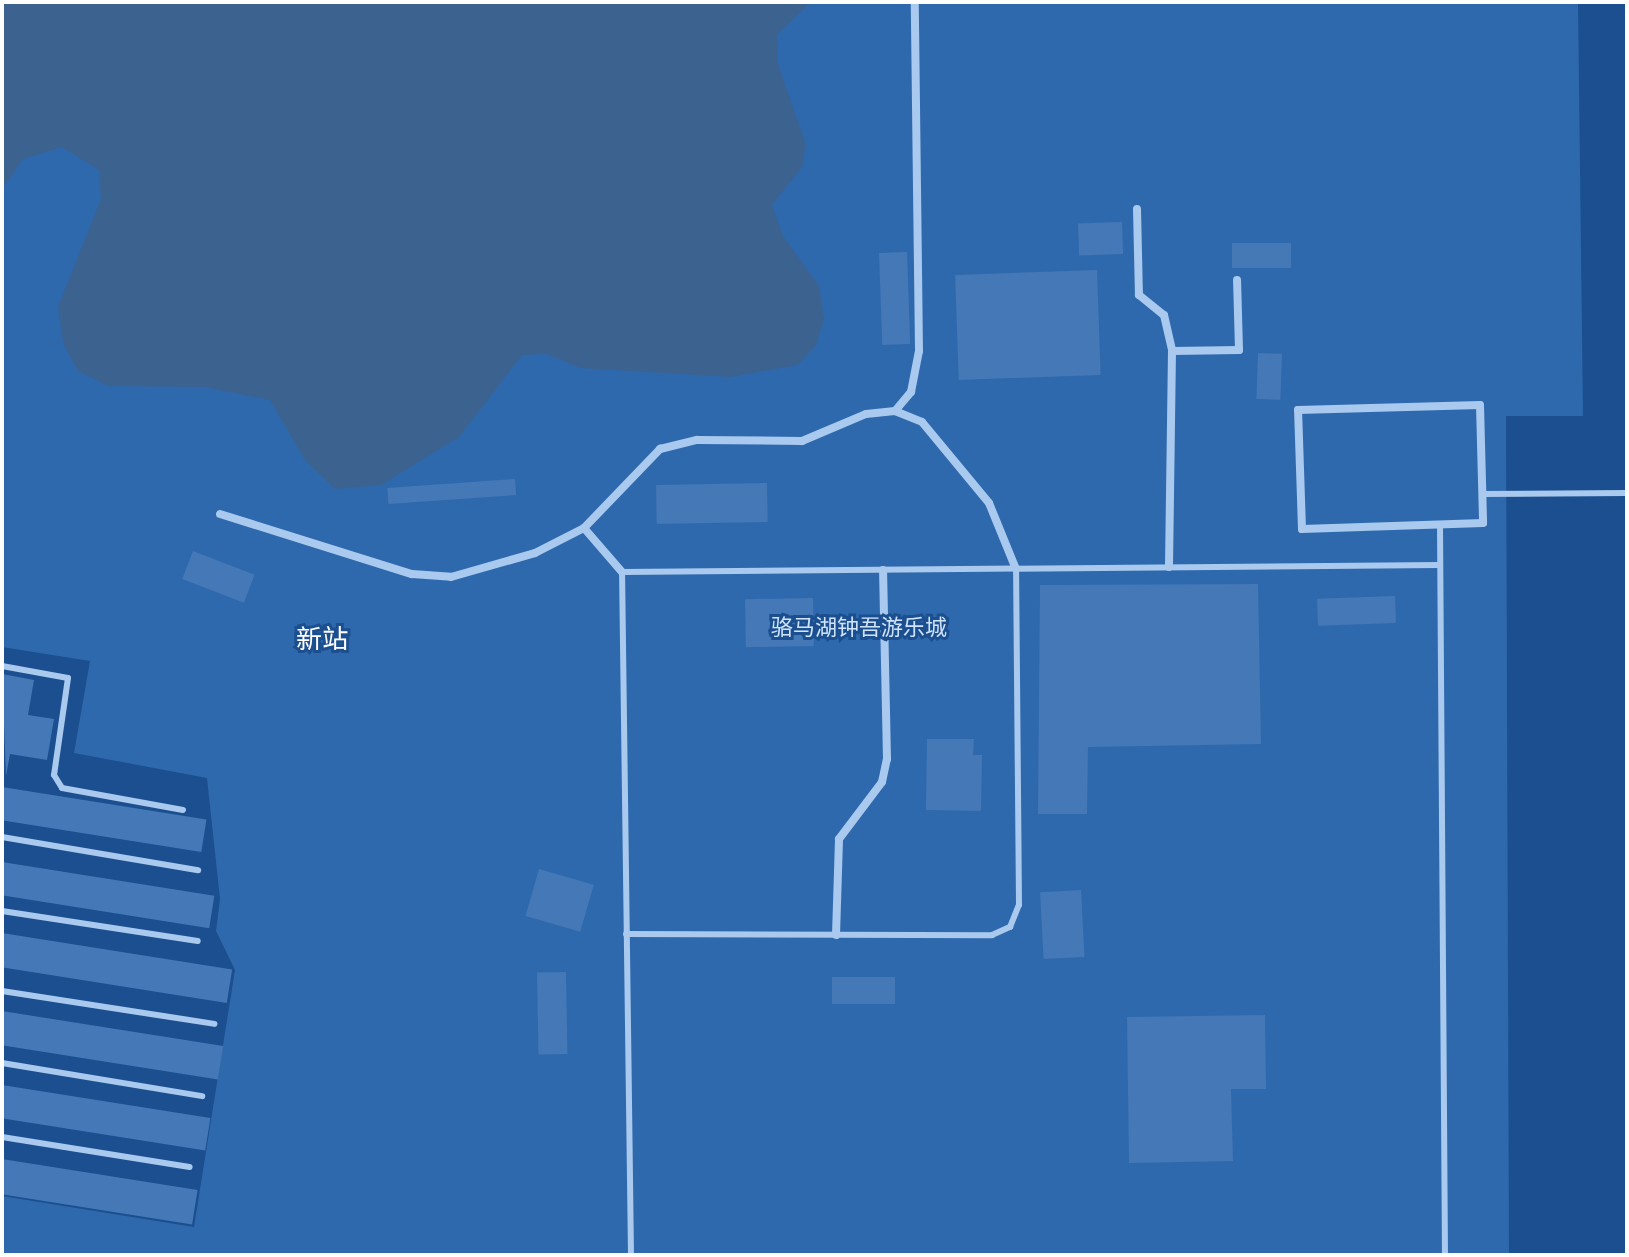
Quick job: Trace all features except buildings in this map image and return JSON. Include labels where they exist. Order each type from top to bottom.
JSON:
[{"type":"street","points":[[895,411],[911,392],[919,351],[915,2]]},
{"type":"street","points":[[1137,209],[1139,295],[1164,315],[1172,351],[1169,567]]},
{"type":"street","points":[[1172,351],[1239,350],[1237,280]]},
{"type":"street","points":[[1480,405],[1483,523],[1440,525],[1302,529],[1298,410],[1480,405]]},
{"type":"street","points":[[220,514],[412,574],[451,577],[535,553],[584,528],[660,449],[697,440],[802,441],[866,414],[895,411],[922,422],[989,503],[1016,569]]},
{"type":"street","points":[[584,528],[622,572]]},
{"type":"street","points":[[836,935],[839,839],[882,782],[887,759],[883,570]]},
{"type":"lane","points":[[1482,494],[1627,493]]},
{"type":"lane","points":[[1440,525],[1445,1255]]},
{"type":"lane","points":[[631,1255],[622,572],[1440,565]]},
{"type":"lane","points":[[626,934],[992,935],[1010,927],[1019,905],[1016,569]]},
{"type":"lane","points":[[2,666],[68,678],[54,775],[62,788],[183,810]]},
{"type":"lane","points":[[2,837],[198,870]]},
{"type":"lane","points":[[2,911],[198,941]]},
{"type":"lane","points":[[2,991],[214,1024]]},
{"type":"lane","points":[[2,1063],[202,1096]]},
{"type":"lane","points":[[2,1137],[190,1167]]},
{"type":"green space","name":"骆马湖钟吾游乐城","points":[[2,2],[1578,2],[1583,416],[1506,416],[1509,1255],[2,1255],[2,1196],[194,1227],[235,970],[216,931],[220,899],[207,778],[74,753],[90,661],[2,647]]},
{"type":"shaded area","points":[[2,2],[811,2],[777,35],[778,64],[806,145],[802,167],[772,205],[783,236],[819,286],[824,319],[816,345],[798,365],[730,377],[581,368],[546,354],[522,355],[459,437],[381,485],[335,489],[305,460],[270,400],[204,387],[108,386],[78,371],[63,343],[58,307],[101,199],[99,170],[62,147],[23,159],[2,189]]},
{"type":"district","name":"新站","points":[[322,640]]}]
